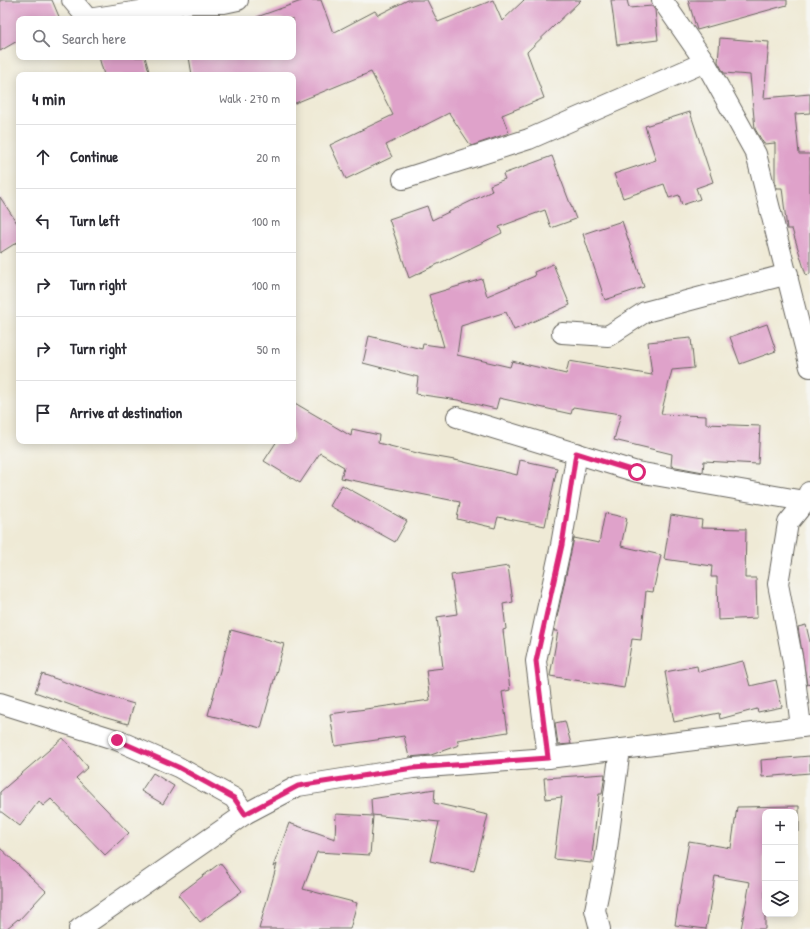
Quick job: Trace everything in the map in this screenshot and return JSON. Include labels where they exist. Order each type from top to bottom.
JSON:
[{"type":"street","points":[[72,0],[85,16]]},
{"type":"street","points":[[107,16],[191,3],[224,3],[238,0]]},
{"type":"street","points":[[662,0],[705,62],[756,154],[788,274],[810,367]]},
{"type":"street","points":[[403,179],[529,138],[705,62]]},
{"type":"street","points":[[562,333],[608,336],[645,312],[788,274]]},
{"type":"street","points":[[457,417],[637,472],[808,498]]},
{"type":"street","points":[[548,758],[536,661],[562,545],[576,453]]},
{"type":"street","points":[[79,929],[245,814],[298,786],[413,768],[548,758],[806,727],[778,584],[788,523],[808,498]]},
{"type":"street","points":[[0,703],[117,740],[178,767],[234,798],[245,814]]},
{"type":"street","points":[[600,929],[595,910],[606,856],[620,749]]},
{"type":"building","points":[[0,0],[52,0],[59,16],[16,16],[16,42],[0,51]]},
{"type":"building","points":[[304,0],[321,0],[333,33],[375,11],[378,15],[408,0],[427,0],[438,22],[493,0],[502,21],[524,0],[581,0],[527,52],[544,98],[502,115],[509,133],[471,146],[449,113],[386,145],[392,157],[346,179],[330,145],[393,115],[371,72],[296,103],[296,72],[192,72],[190,60],[296,60],[296,16],[260,16]]},
{"type":"building","points":[[611,0],[627,0],[629,8],[652,6],[655,10],[658,40],[617,45]]},
{"type":"building","points":[[688,0],[787,0],[787,5],[697,30]]},
{"type":"building","points":[[720,38],[769,42],[764,98],[810,94],[810,113],[795,114],[799,154],[810,154],[810,274],[806,275],[792,229],[787,229],[782,188],[777,188],[775,182],[775,143],[764,144],[755,129],[750,75],[724,73],[718,62]]},
{"type":"building","points":[[100,60],[146,60],[149,72],[103,72]]},
{"type":"building","points":[[690,112],[713,182],[696,188],[700,199],[682,205],[679,195],[669,198],[664,184],[623,198],[614,174],[656,160],[645,126]]},
{"type":"building","points":[[552,156],[576,219],[551,228],[545,210],[499,227],[502,233],[409,278],[389,219],[427,206],[432,220],[492,191],[490,185],[505,179],[503,174]]},
{"type":"building","points":[[0,197],[16,221],[16,243],[0,253]]},
{"type":"building","points":[[622,221],[644,287],[605,300],[583,234]]},
{"type":"building","points":[[553,264],[570,305],[514,330],[506,312],[461,326],[457,355],[510,367],[512,361],[566,374],[569,361],[652,375],[648,342],[691,338],[694,368],[672,370],[661,414],[706,416],[706,424],[760,426],[758,464],[704,461],[703,472],[671,466],[672,454],[614,440],[621,414],[573,407],[571,414],[499,398],[496,409],[458,400],[416,394],[418,377],[363,363],[369,336],[422,349],[423,344],[444,347],[429,295],[482,279],[487,296],[535,276],[534,272]]},
{"type":"building","points":[[767,324],[776,351],[740,364],[730,337]]},
{"type":"building","points":[[296,404],[351,436],[352,429],[379,435],[378,443],[421,454],[460,461],[517,475],[520,460],[557,468],[545,526],[498,517],[495,528],[457,519],[460,502],[341,478],[344,467],[320,453],[300,483],[264,461],[275,444],[296,444]]},
{"type":"building","points":[[342,485],[407,521],[395,542],[330,506]]},
{"type":"building","points":[[605,513],[627,518],[621,546],[661,555],[653,592],[646,591],[641,640],[632,639],[624,688],[550,676],[558,631],[554,631],[574,538],[599,543]]},
{"type":"building","points":[[671,515],[702,520],[701,528],[746,529],[745,578],[756,578],[757,618],[718,620],[717,577],[711,577],[712,566],[664,559]]},
{"type":"building","points":[[508,566],[513,602],[503,604],[506,629],[503,630],[510,690],[502,692],[508,732],[457,740],[459,745],[431,755],[409,757],[404,736],[335,746],[330,714],[430,700],[426,670],[443,668],[437,617],[457,614],[451,575]]},
{"type":"building","points":[[806,625],[810,642],[810,684],[807,685],[798,627]]},
{"type":"building","points":[[231,630],[284,644],[261,728],[208,715]]},
{"type":"building","points":[[743,661],[750,686],[776,680],[782,707],[758,712],[757,709],[720,719],[719,713],[674,722],[665,672],[697,666],[698,672]]},
{"type":"building","points":[[42,674],[96,693],[134,704],[128,724],[103,717],[35,692]]},
{"type":"building","points":[[565,721],[571,744],[558,745],[555,723]]},
{"type":"building","points":[[63,738],[88,767],[76,778],[129,833],[105,855],[51,799],[43,806],[39,801],[20,826],[0,811],[0,792]]},
{"type":"building","points":[[810,756],[810,773],[762,777],[761,760]]},
{"type":"building","points":[[153,773],[174,786],[163,804],[141,791]]},
{"type":"building","points":[[605,774],[602,794],[599,794],[591,863],[554,859],[562,797],[546,799],[544,778]]},
{"type":"building","points":[[435,789],[434,803],[488,815],[474,871],[430,861],[439,822],[372,815],[371,799]]},
{"type":"building","points":[[799,806],[799,831],[798,809],[762,809],[762,917],[765,917],[765,929],[741,929],[750,882],[715,876],[706,929],[675,925],[689,841],[731,848],[737,807]]},
{"type":"building","points":[[336,814],[373,816],[370,855],[317,852],[303,889],[357,903],[350,929],[259,929],[277,864],[273,867],[289,823],[335,839]]},
{"type":"building","points":[[0,848],[46,891],[19,920],[18,919],[6,929],[0,929]]},
{"type":"building","points":[[220,863],[242,891],[200,922],[178,895]]},
{"type":"route","points":[[117,740],[178,767],[234,798],[245,814],[298,786],[413,768],[548,758],[536,661],[562,545],[576,453],[637,472]]}]
